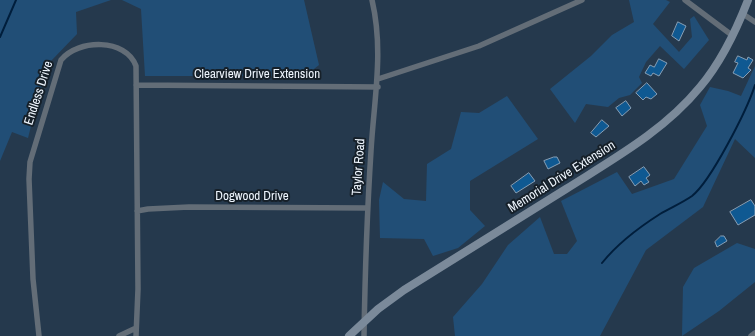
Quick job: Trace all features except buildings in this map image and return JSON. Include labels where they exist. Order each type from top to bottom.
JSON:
[{"type":"street","name":"Taylor Road","points":[[364,336],[367,208],[371,142],[378,87],[379,43],[372,0]]},
{"type":"street","points":[[378,79],[480,46],[582,0]]},
{"type":"street","points":[[686,0],[733,36]]},
{"type":"street","name":"Memorial Drive Extension","points":[[349,336],[378,309],[404,290],[616,157],[653,132],[682,106],[700,87],[719,61],[733,36],[748,0]]},
{"type":"street","points":[[743,14],[755,22]]},
{"type":"street","name":"Endless Drive","points":[[39,336],[33,279],[29,171],[34,145],[59,65],[66,54],[74,49],[91,45],[110,46],[120,50],[133,59],[136,66],[136,336]]},
{"type":"street","name":"Clearview Drive Extension","points":[[136,85],[378,87]]},
{"type":"street","name":"Dogwood Drive","points":[[137,211],[189,207],[367,208]]},
{"type":"street","points":[[119,336],[136,328]]},
{"type":"street","points":[[751,336],[755,333]]},
{"type":"shaded area","points":[[0,0],[111,0],[76,12],[77,34],[51,61],[37,102],[28,138],[12,132],[0,161]]},
{"type":"shaded area","points":[[122,0],[304,0],[319,65],[305,76],[145,76],[141,9]]},
{"type":"shaded area","points":[[629,0],[666,0],[670,2],[653,24],[679,52],[692,37],[690,19],[694,16],[709,40],[684,69],[660,46],[646,62],[639,77],[642,83],[630,95],[619,98],[608,107],[586,104],[575,123],[550,89],[591,56],[612,35],[634,22]]},
{"type":"shaded area","points":[[755,66],[755,158],[735,139],[703,207],[646,250],[600,336],[455,336],[453,317],[482,284],[508,245],[540,217],[554,254],[567,254],[577,241],[561,201],[617,172],[632,194],[674,179],[707,126],[700,105],[710,87],[741,96]]},
{"type":"shaded area","points":[[507,96],[538,139],[470,181],[470,210],[485,226],[458,248],[433,256],[424,239],[380,238],[379,200],[383,182],[404,199],[426,201],[427,164],[451,149],[461,112],[479,113]]},
{"type":"shaded area","points":[[737,243],[755,249],[755,282],[719,311],[682,336],[683,287],[694,268]]},
{"type":"waterway","points":[[0,37],[16,0]]},
{"type":"waterway","points":[[602,263],[636,230],[660,214],[692,196],[700,188],[728,144],[755,85]]}]
